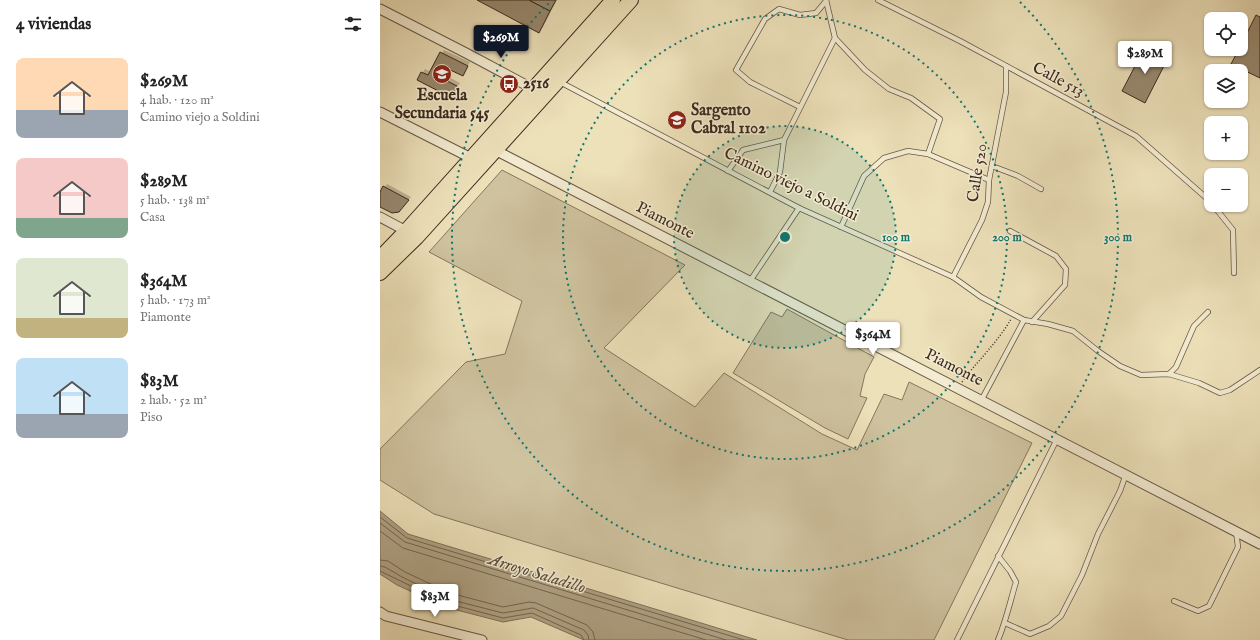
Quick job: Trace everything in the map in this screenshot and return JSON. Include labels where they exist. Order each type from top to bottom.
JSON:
[{"type":"main road","points":[[380,274],[412,234],[552,78],[613,0]]},
{"type":"main road","points":[[552,78],[631,0]]},
{"type":"main road","points":[[380,258],[412,234]]},
{"type":"street","points":[[380,9],[473,56],[538,94]]},
{"type":"street","points":[[380,112],[478,161]]},
{"type":"street","name":"Piamonte","points":[[490,147],[750,282],[982,399],[1260,544]]},
{"type":"street","points":[[380,217],[412,234]]},
{"type":"street","points":[[380,612],[386,616],[482,640]]},
{"type":"lane","points":[[826,0],[835,38],[865,70],[889,89],[911,98],[940,119],[928,154]]},
{"type":"lane","points":[[800,107],[750,82],[736,70],[765,19],[779,9],[800,16],[816,13],[826,0]]},
{"type":"lane","name":"Calle 513","points":[[878,0],[960,41],[1136,136],[1204,196]]},
{"type":"lane","points":[[770,192],[780,172],[784,140],[835,38]]},
{"type":"lane","name":"Calle 520","points":[[953,277],[982,220],[988,202],[988,180],[1006,92],[1006,66]]},
{"type":"lane","name":"Camino viejo a Soldini","points":[[552,78],[799,208],[953,277],[981,297],[1013,315],[1024,320],[1073,331],[1120,366],[1141,376],[1169,374],[1199,383],[1220,393],[1230,390],[1260,370]]},
{"type":"lane","points":[[728,171],[743,150],[784,140]]},
{"type":"lane","points":[[841,226],[864,176],[884,158],[908,151],[928,154],[988,180]]},
{"type":"lane","points":[[992,166],[1018,176],[1041,189]]},
{"type":"lane","points":[[750,282],[799,208]]},
{"type":"lane","points":[[1219,212],[1233,230],[1234,273]]},
{"type":"lane","points":[[1010,231],[1056,256],[1066,269],[1065,285],[1032,322]]},
{"type":"lane","points":[[1169,374],[1176,367],[1194,326],[1208,312]]},
{"type":"lane","points":[[982,399],[1024,320]]},
{"type":"lane","points":[[957,640],[1057,438]]},
{"type":"lane","points":[[1005,623],[1030,634],[1049,626],[1062,616],[1082,575],[1098,534],[1120,491],[1126,474]]},
{"type":"lane","points":[[1174,601],[1198,612],[1209,606],[1238,547],[1236,531]]},
{"type":"lane","points":[[998,556],[1010,571],[1016,582],[1005,623],[998,640]]},
{"type":"path","points":[[958,387],[980,358],[997,341],[1013,315]]},
{"type":"shaded area","points":[[502,170],[685,265],[604,348],[695,407],[724,373],[822,434],[857,450],[884,394],[902,400],[909,382],[1032,443],[934,640],[848,640],[434,514],[380,480],[380,449],[466,362],[505,354],[522,301],[429,252]]},
{"type":"shaded area","points":[[787,309],[874,357],[865,374],[860,396],[867,398],[848,439],[825,428],[733,373],[771,312],[782,317]]},
{"type":"water","name":"Arroyo Saladillo","points":[[380,511],[408,534],[757,640],[584,640],[531,617],[503,622],[445,607],[397,585],[380,574]]},
{"type":"building","points":[[477,0],[529,0],[550,11],[539,33]]},
{"type":"building","points":[[529,0],[556,0],[550,11]]},
{"type":"building","points":[[1256,15],[1260,17],[1260,78],[1248,72],[1248,64],[1231,64],[1235,56],[1248,56],[1248,31]]},
{"type":"building","points":[[1145,47],[1168,58],[1145,103],[1122,91]]},
{"type":"building","name":"Escuela Secundaria 545","points":[[440,52],[468,66],[463,76],[446,68],[441,78],[457,86],[452,98],[417,80],[421,72],[428,75]]},
{"type":"building","points":[[383,186],[409,200],[399,212],[392,213],[380,207],[380,192]]},
{"type":"place","name":"Escuela Secundaria 545","points":[[442,74]]},
{"type":"place","name":"2516","points":[[509,84]]},
{"type":"place","name":"Sargento Cabral 1102","points":[[677,120]]}]
